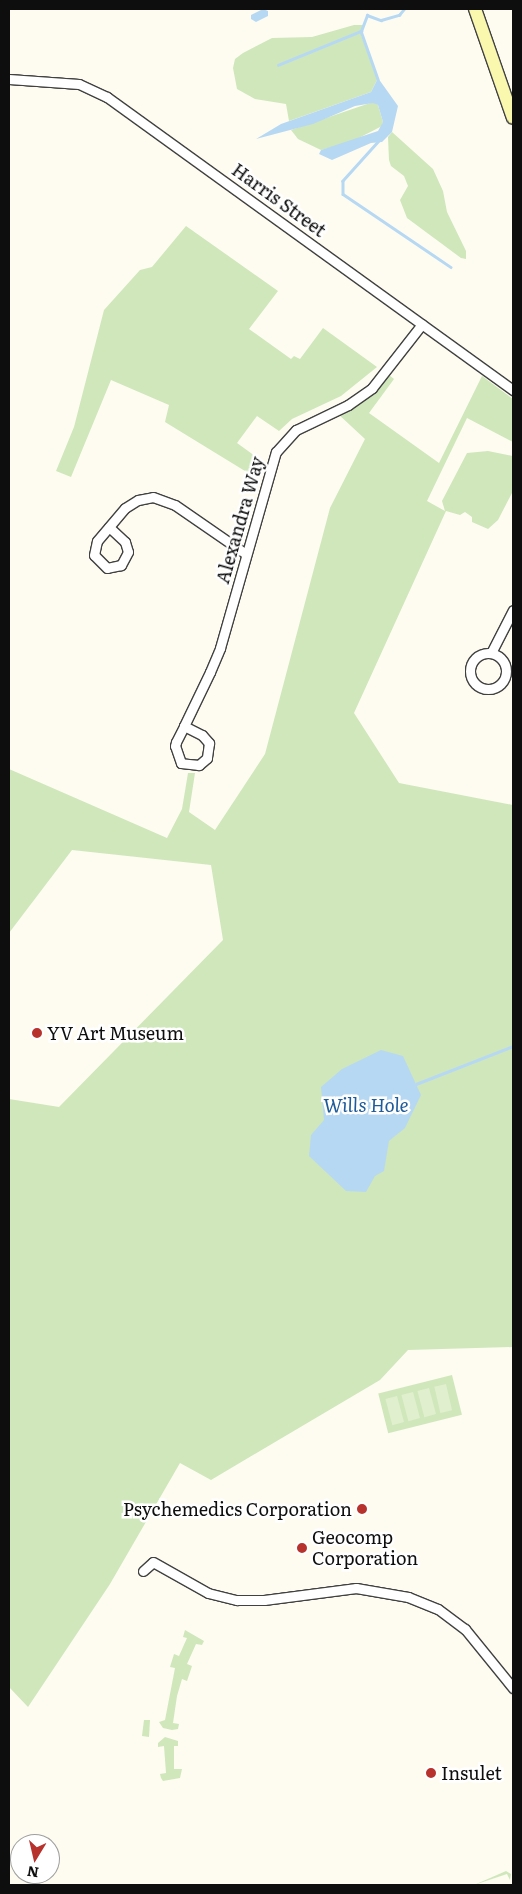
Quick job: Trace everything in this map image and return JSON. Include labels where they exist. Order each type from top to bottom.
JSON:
[{"type":"main road","points":[[475,9],[513,118]]},
{"type":"street","name":"Harris Street","points":[[9,79],[79,84],[98,91],[513,390]]},
{"type":"street","name":"Alexandra Way","points":[[184,726],[202,735],[209,743],[207,758],[199,765],[188,766],[176,757],[175,746],[184,726],[220,648],[270,468],[282,443],[296,430],[348,405],[372,388],[422,324]]},
{"type":"street","points":[[110,527],[126,542],[128,552],[122,565],[111,568],[100,564],[94,551],[97,541],[110,527],[136,501],[153,497],[164,499],[246,554]]},
{"type":"street","points":[[491,653],[501,658],[506,672],[499,684],[485,688],[475,682],[470,668],[476,657],[491,653],[513,610]]},
{"type":"street","points":[[143,1571],[153,1562],[208,1593],[237,1600],[264,1600],[356,1588],[408,1596],[438,1610],[465,1629],[513,1688]]},
{"type":"green space","points":[[354,25],[365,25],[361,35],[378,78],[371,92],[289,121],[286,104],[255,99],[237,89],[233,68],[235,59],[243,53],[272,38],[312,37]]},
{"type":"green space","points":[[373,102],[378,105],[383,122],[382,126],[351,142],[321,150],[298,139],[291,130]]},
{"type":"green space","points":[[392,132],[433,169],[443,191],[447,212],[466,251],[466,259],[461,258],[407,218],[400,200],[408,186],[404,176],[391,166],[389,160],[388,137]]},
{"type":"green space","points":[[186,226],[278,291],[249,329],[291,359],[294,356],[300,359],[323,328],[377,367],[341,396],[292,419],[279,431],[257,416],[237,443],[262,461],[258,479],[165,422],[169,405],[111,380],[71,477],[56,471],[74,427],[104,310],[140,270],[152,267]]},
{"type":"green space","points":[[389,375],[394,379],[369,413],[439,463],[482,376],[513,399],[513,442],[467,418],[427,501],[445,511],[442,501],[467,453],[488,451],[513,456],[513,491],[498,520],[488,529],[472,522],[472,517],[465,512],[460,515],[446,511],[354,713],[399,783],[513,805],[513,1347],[408,1350],[380,1380],[211,1480],[180,1463],[110,1584],[28,1707],[9,1687],[9,1099],[59,1107],[223,940],[211,865],[72,850],[9,933],[9,769],[167,838],[182,809],[188,773],[195,773],[189,812],[215,830],[265,754],[330,508],[365,439],[337,413]]},
{"type":"green space","points":[[452,1375],[462,1415],[388,1433],[378,1393]]},
{"type":"green space","points":[[446,1384],[452,1410],[440,1413],[434,1387]]},
{"type":"green space","points":[[429,1388],[436,1414],[424,1417],[417,1391]]},
{"type":"green space","points":[[413,1392],[420,1418],[408,1421],[401,1395]]},
{"type":"green space","points":[[397,1396],[404,1422],[392,1425],[385,1399]]},
{"type":"green space","points":[[185,1630],[204,1641],[202,1645],[196,1644],[187,1664],[192,1666],[187,1681],[182,1679],[173,1723],[179,1724],[178,1729],[172,1730],[163,1728],[159,1722],[165,1720],[175,1668],[170,1667],[174,1654],[179,1656],[187,1638],[183,1637]]},
{"type":"green space","points":[[144,1720],[150,1720],[149,1737],[142,1736]]},
{"type":"green space","points":[[165,1737],[178,1741],[178,1746],[174,1746],[174,1769],[182,1769],[180,1778],[163,1781],[160,1774],[166,1773],[164,1746],[158,1747],[158,1743]]},
{"type":"green space","points":[[506,1871],[511,1874],[510,1880],[507,1874],[474,1885]]},
{"type":"water","points":[[263,9],[268,11],[268,16],[256,22],[251,19],[251,15]]},
{"type":"water","points":[[378,78],[398,106],[392,132],[382,142],[371,143],[332,160],[319,154],[321,150],[378,131],[383,122],[378,105],[373,103],[355,106],[313,124],[256,139],[281,124],[371,92]]},
{"type":"water","name":"Wills Hole","points":[[381,1050],[403,1056],[421,1095],[405,1128],[389,1141],[384,1171],[375,1176],[366,1192],[346,1191],[309,1156],[311,1135],[324,1120],[321,1087],[342,1069]]},
{"type":"waterway","points":[[278,65],[361,31],[367,15],[381,20],[399,15],[404,9]]},
{"type":"waterway","points":[[361,31],[378,79]]},
{"type":"waterway","points":[[379,141],[343,181],[343,194],[451,267]]},
{"type":"waterway","points":[[416,1084],[513,1046]]},
{"type":"place","name":"YV Art Museum","points":[[37,1033]]},
{"type":"place","name":"Psychemedics Corporation","points":[[362,1509]]},
{"type":"place","name":"Geocomp Corporation","points":[[302,1548]]},
{"type":"place","name":"Insulet","points":[[431,1773]]}]
